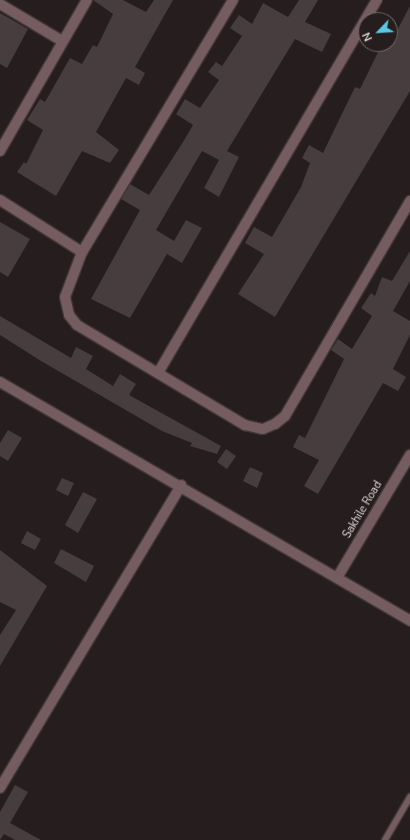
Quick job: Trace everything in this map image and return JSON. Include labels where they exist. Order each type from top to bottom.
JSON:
[{"type":"street","points":[[0,151],[87,0]]},
{"type":"street","points":[[233,0],[82,252],[65,297],[69,315],[77,325],[245,425],[263,429],[275,424],[286,416],[410,201]]},
{"type":"street","points":[[158,372],[377,0]]},
{"type":"street","points":[[0,4],[62,41]]},
{"type":"street","points":[[0,200],[82,252]]},
{"type":"street","points":[[0,382],[181,485],[410,621]]},
{"type":"street","name":"Sakhile Road","points":[[337,578],[410,454]]},
{"type":"street","points":[[0,788],[181,485]]},
{"type":"lane","points":[[385,840],[410,797]]},
{"type":"building","points":[[93,0],[123,0],[146,12],[154,0],[173,0],[135,67],[145,73],[139,85],[126,78],[96,132],[119,150],[110,163],[82,151],[56,196],[17,172],[24,162],[26,164],[43,130],[27,120],[40,99],[45,102],[70,58],[82,64],[93,45],[97,47],[113,14]]},
{"type":"building","points":[[299,0],[318,0],[305,22],[331,34],[322,52],[295,39],[227,151],[239,157],[219,197],[204,188],[219,160],[202,151],[156,230],[174,241],[186,220],[202,228],[182,263],[167,254],[130,318],[91,299],[140,210],[121,199],[130,184],[149,195],[183,142],[193,125],[176,114],[185,99],[200,108],[219,80],[208,72],[216,62],[222,66],[242,36],[230,28],[239,15],[252,24],[263,3],[288,17]]},
{"type":"building","points":[[410,6],[410,91],[275,317],[238,294],[264,254],[245,243],[254,227],[272,237],[301,187],[310,163],[302,158],[309,145],[323,153],[355,87],[360,89],[378,52],[398,52],[398,29]]},
{"type":"building","points":[[0,13],[28,29],[7,68],[0,64]]},
{"type":"building","points":[[0,222],[30,239],[8,277],[0,272]]},
{"type":"building","points":[[410,251],[410,281],[393,311],[410,321],[410,335],[393,369],[406,377],[398,391],[383,383],[318,494],[304,486],[319,460],[293,447],[299,435],[305,438],[344,359],[331,350],[338,339],[352,349],[372,316],[361,308],[371,293],[375,296],[382,277],[392,281]]},
{"type":"building","points":[[0,316],[71,358],[76,347],[93,356],[86,369],[113,386],[120,374],[136,384],[129,395],[221,446],[217,454],[190,446],[192,443],[162,431],[41,361],[0,335]]},
{"type":"building","points":[[8,430],[22,438],[8,461],[0,456],[0,443]]},
{"type":"building","points":[[226,449],[236,456],[227,469],[217,462]]},
{"type":"building","points":[[250,467],[263,473],[257,488],[243,481]]},
{"type":"building","points":[[62,478],[74,483],[68,496],[56,490]]},
{"type":"building","points":[[83,492],[97,499],[78,533],[65,525]]},
{"type":"building","points":[[27,531],[41,539],[35,550],[21,543]]},
{"type":"building","points":[[61,549],[94,566],[86,582],[54,563]]},
{"type":"building","points":[[0,550],[47,586],[0,666],[0,635],[16,610],[0,602]]},
{"type":"building","points":[[15,785],[28,792],[10,823],[41,840],[15,840],[4,834],[0,840],[0,812]]}]
